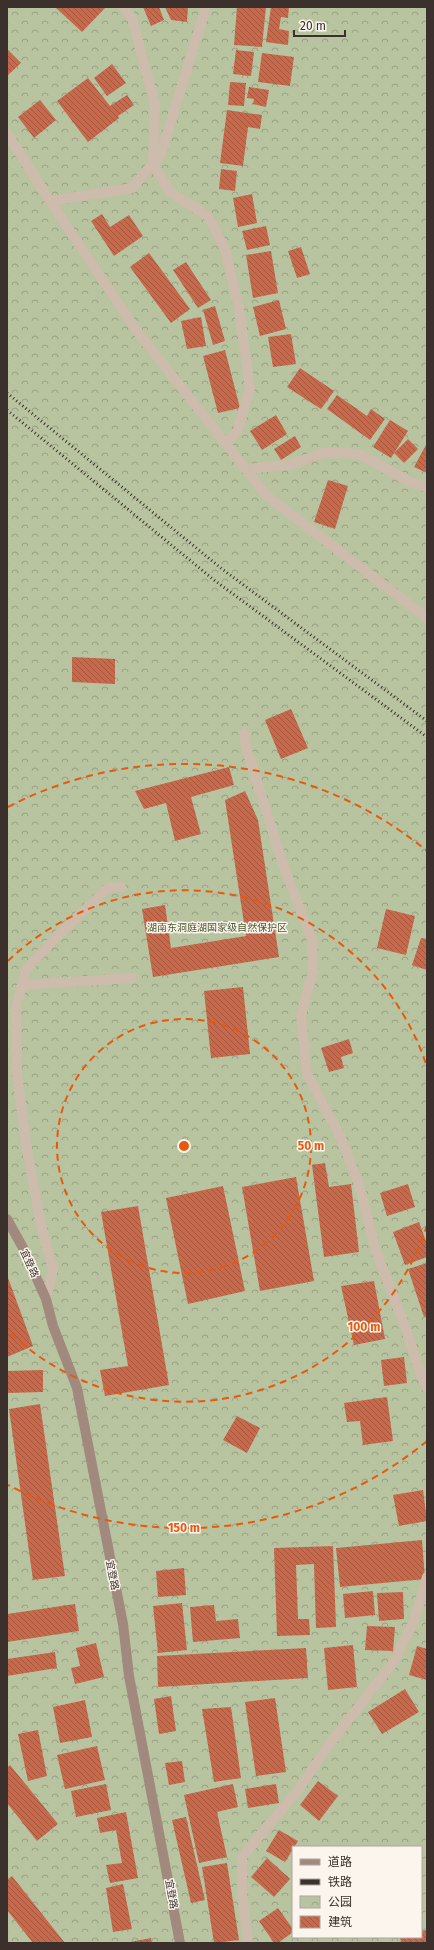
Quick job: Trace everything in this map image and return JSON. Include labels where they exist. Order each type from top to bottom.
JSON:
[{"type":"street","points":[[123,7],[132,18],[155,105],[153,164],[170,192],[208,216],[225,249],[239,309],[250,388],[237,432],[226,443]]},
{"type":"street","points":[[50,202],[132,188],[161,154],[206,7]]},
{"type":"street","points":[[7,133],[50,202],[137,331],[267,496],[427,618]]},
{"type":"street","points":[[254,468],[290,465],[326,452],[359,454],[410,482],[427,487]]},
{"type":"street","points":[[244,733],[246,747],[284,867],[312,940],[314,972],[301,1015],[307,1074],[340,1136],[358,1181],[376,1251],[424,1373],[427,1388]]},
{"type":"street","points":[[46,1299],[53,1269],[41,1225],[30,1166],[17,1073],[16,1008],[26,970],[54,938],[108,888],[121,887]]},
{"type":"street","points":[[22,985],[132,978]]},
{"type":"street","name":"宜登路","points":[[7,1219],[22,1246],[46,1299],[53,1326],[77,1388],[123,1624],[129,1676],[180,1943]]},
{"type":"street","points":[[248,1943],[242,1893],[242,1857],[298,1790],[331,1742],[393,1663],[414,1622],[427,1576]]},
{"type":"green space","name":"湖南东洞庭湖国家级自然保护区","points":[[7,7],[427,7],[427,1943],[7,1943]]},
{"type":"building","points":[[55,7],[106,7],[82,32]]},
{"type":"building","points":[[143,7],[159,7],[164,20],[151,26]]},
{"type":"building","points":[[165,7],[188,7],[187,22],[171,20]]},
{"type":"building","points":[[237,7],[266,7],[262,47],[234,45]]},
{"type":"building","points":[[271,7],[289,7],[288,18],[281,17],[279,29],[289,31],[288,45],[266,42]]},
{"type":"building","points":[[7,49],[21,63],[7,76]]},
{"type":"building","points":[[236,50],[254,52],[251,76],[233,74]]},
{"type":"building","points":[[262,53],[294,57],[290,86],[258,82]]},
{"type":"building","points":[[112,64],[126,83],[107,96],[94,78]]},
{"type":"building","points":[[88,78],[110,106],[127,95],[134,105],[118,116],[119,118],[88,142],[57,101]]},
{"type":"building","points":[[230,82],[246,83],[244,106],[228,105]]},
{"type":"building","points":[[249,87],[269,90],[266,107],[253,104],[254,99],[247,98]]},
{"type":"building","points":[[40,100],[56,120],[34,138],[18,117]]},
{"type":"building","points":[[227,110],[262,115],[260,129],[248,127],[243,166],[220,163]]},
{"type":"building","points":[[221,169],[237,171],[235,191],[219,189]]},
{"type":"building","points":[[252,194],[257,223],[238,227],[233,198]]},
{"type":"building","points":[[102,214],[110,227],[129,215],[143,236],[114,256],[91,221]]},
{"type":"building","points":[[266,226],[270,245],[247,250],[242,231]]},
{"type":"building","points":[[301,247],[310,274],[297,278],[288,251]]},
{"type":"building","points":[[271,251],[278,293],[253,298],[246,255]]},
{"type":"building","points":[[149,253],[190,309],[171,323],[130,267]]},
{"type":"building","points":[[186,262],[211,300],[198,308],[173,270]]},
{"type":"building","points":[[279,300],[286,329],[260,336],[253,307]]},
{"type":"building","points":[[215,306],[225,341],[213,345],[203,310]]},
{"type":"building","points":[[201,317],[206,346],[187,349],[181,321]]},
{"type":"building","points":[[291,334],[296,364],[273,367],[268,337]]},
{"type":"building","points":[[225,350],[240,408],[218,413],[203,356]]},
{"type":"building","points":[[300,368],[334,391],[321,409],[287,387]]},
{"type":"building","points":[[337,395],[367,416],[371,409],[385,419],[370,440],[327,409]]},
{"type":"building","points":[[276,415],[287,434],[262,450],[250,431]]},
{"type":"building","points":[[390,420],[408,431],[391,458],[373,447]]},
{"type":"building","points":[[295,436],[301,447],[281,460],[274,449]]},
{"type":"building","points":[[408,439],[418,449],[404,463],[394,453]]},
{"type":"building","points":[[427,443],[427,473],[414,467]]},
{"type":"building","points":[[328,480],[348,486],[335,529],[314,522]]},
{"type":"building","points":[[72,657],[115,659],[115,684],[72,682]]},
{"type":"building","points":[[291,709],[308,748],[281,759],[265,720]]},
{"type":"building","points":[[229,767],[234,785],[191,797],[201,834],[175,841],[166,803],[144,809],[135,791]]},
{"type":"building","points":[[245,791],[258,820],[279,957],[153,977],[142,909],[165,905],[171,948],[246,936],[225,800]]},
{"type":"building","points":[[386,909],[415,916],[406,955],[377,948]]},
{"type":"building","points":[[421,938],[427,939],[427,970],[412,965]]},
{"type":"building","points":[[243,987],[250,1054],[211,1058],[204,991]]},
{"type":"building","points":[[349,1039],[353,1053],[341,1057],[344,1068],[329,1072],[321,1048]]},
{"type":"building","points":[[325,1163],[329,1187],[351,1184],[359,1252],[324,1257],[312,1165]]},
{"type":"building","points":[[296,1177],[314,1281],[260,1291],[242,1187]]},
{"type":"building","points":[[408,1184],[415,1207],[387,1216],[380,1193]]},
{"type":"building","points":[[223,1186],[245,1291],[188,1304],[166,1198]]},
{"type":"building","points":[[138,1206],[169,1385],[105,1396],[100,1370],[128,1366],[101,1212]]},
{"type":"building","points":[[419,1222],[427,1244],[427,1257],[405,1265],[393,1232]]},
{"type":"building","points":[[427,1263],[427,1316],[424,1317],[408,1269]]},
{"type":"building","points":[[7,1275],[33,1346],[7,1357]]},
{"type":"building","points":[[374,1281],[385,1339],[354,1345],[341,1286]]},
{"type":"building","points":[[404,1357],[407,1383],[384,1386],[381,1360]]},
{"type":"building","points":[[43,1370],[43,1392],[7,1393],[7,1371]]},
{"type":"building","points":[[387,1397],[393,1441],[363,1445],[360,1421],[347,1422],[344,1403]]},
{"type":"building","points":[[40,1404],[65,1576],[33,1580],[9,1409]]},
{"type":"building","points":[[237,1416],[260,1428],[247,1453],[223,1440]]},
{"type":"building","points":[[423,1490],[427,1521],[399,1526],[393,1495]]},
{"type":"building","points":[[422,1540],[425,1579],[340,1587],[336,1548]]},
{"type":"building","points":[[333,1546],[336,1627],[316,1628],[314,1564],[296,1565],[298,1619],[309,1619],[310,1635],[277,1636],[274,1548]]},
{"type":"building","points":[[184,1568],[186,1595],[158,1597],[156,1571]]},
{"type":"building","points":[[373,1591],[375,1615],[345,1618],[343,1594]]},
{"type":"building","points":[[403,1592],[404,1619],[379,1621],[377,1593]]},
{"type":"building","points":[[182,1603],[187,1650],[158,1653],[153,1606]]},
{"type":"building","points":[[75,1604],[79,1631],[7,1642],[7,1614]]},
{"type":"building","points":[[214,1605],[216,1621],[238,1619],[240,1638],[193,1642],[190,1607]]},
{"type":"building","points":[[367,1626],[395,1627],[393,1651],[365,1650]]},
{"type":"building","points":[[96,1643],[104,1677],[75,1684],[71,1668],[80,1666],[76,1648]]},
{"type":"building","points":[[353,1645],[357,1687],[328,1690],[324,1648]]},
{"type":"building","points":[[417,1646],[427,1649],[427,1680],[409,1675]]},
{"type":"building","points":[[306,1648],[308,1678],[158,1687],[157,1656]]},
{"type":"building","points":[[55,1652],[57,1668],[7,1676],[7,1659]]},
{"type":"building","points":[[405,1689],[419,1712],[382,1734],[368,1712]]},
{"type":"building","points":[[171,1696],[176,1731],[159,1734],[154,1699]]},
{"type":"building","points":[[275,1698],[286,1772],[256,1776],[245,1702]]},
{"type":"building","points":[[85,1700],[92,1737],[60,1743],[53,1707]]},
{"type":"building","points":[[231,1707],[241,1778],[214,1782],[202,1709]]},
{"type":"building","points":[[38,1730],[47,1776],[28,1781],[18,1734]]},
{"type":"building","points":[[97,1746],[105,1780],[65,1789],[57,1755]]},
{"type":"building","points":[[182,1761],[185,1782],[169,1785],[165,1763]]},
{"type":"building","points":[[10,1765],[58,1824],[37,1841],[7,1803],[7,1768]]},
{"type":"building","points":[[318,1781],[338,1796],[319,1821],[300,1805]]},
{"type":"building","points":[[106,1784],[111,1810],[76,1817],[71,1791]]},
{"type":"building","points":[[233,1784],[238,1807],[217,1812],[227,1857],[199,1863],[184,1795]]},
{"type":"building","points":[[276,1784],[279,1803],[248,1808],[245,1789]]},
{"type":"building","points":[[126,1812],[138,1878],[110,1883],[106,1865],[122,1863],[116,1830],[100,1833],[97,1818]]},
{"type":"building","points":[[186,1817],[205,1900],[191,1903],[172,1820]]},
{"type":"building","points":[[279,1830],[298,1841],[295,1846],[292,1846],[292,1851],[285,1862],[266,1851]]},
{"type":"building","points":[[267,1858],[290,1879],[274,1897],[251,1877]]},
{"type":"building","points":[[227,1863],[239,1940],[214,1943],[202,1867]]},
{"type":"building","points":[[12,1876],[65,1943],[33,1943],[7,1910],[7,1880]]},
{"type":"building","points":[[123,1884],[132,1929],[113,1932],[106,1888]]},
{"type":"building","points":[[278,1908],[292,1928],[292,1933],[278,1943],[274,1943],[259,1921]]},
{"type":"building","points":[[427,1930],[427,1943],[401,1943],[400,1938],[422,1938],[422,1931]]},
{"type":"building","points":[[151,1938],[152,1943],[130,1943],[130,1942]]},
{"type":"railway","points":[[7,393],[222,569],[427,721]]},
{"type":"railway","points":[[7,410],[214,580],[427,737]]}]
